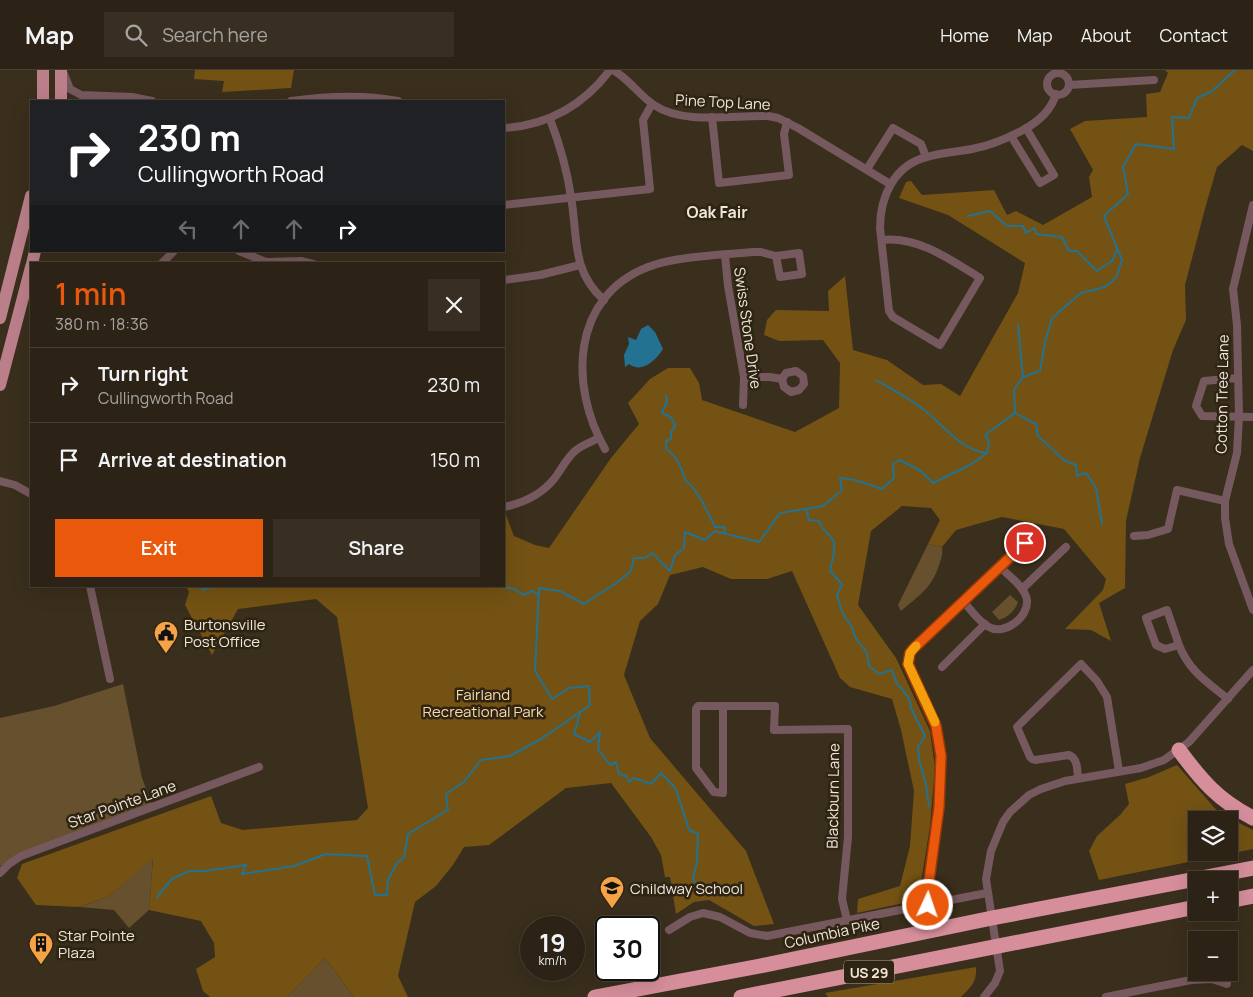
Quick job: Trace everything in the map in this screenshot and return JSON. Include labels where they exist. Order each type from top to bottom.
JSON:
[{"type":"highway","points":[[1179,750],[1195,772],[1216,794],[1231,806],[1253,818]]},
{"type":"highway","name":"Columbia Pike","points":[[595,997],[751,968],[992,918],[1253,868]]},
{"type":"highway","points":[[1238,899],[1253,896]]},
{"type":"highway","name":"US 29","points":[[741,997],[1188,909]]},
{"type":"main road","points":[[43,70],[43,100]]},
{"type":"main road","points":[[61,100],[62,70]]},
{"type":"main road","points":[[0,318],[30,200]]},
{"type":"main road","points":[[0,385],[30,275]]},
{"type":"street","points":[[62,70],[70,89],[81,95],[132,97],[147,100]]},
{"type":"street","points":[[505,128],[525,126],[550,119],[565,111],[585,97],[611,70]]},
{"type":"street","name":"Pine Top Lane","points":[[611,70],[625,78],[652,104],[672,114],[712,117],[768,116],[787,122],[890,184]]},
{"type":"street","points":[[1057,72],[1066,76],[1069,85],[1065,92],[1056,94],[1051,92],[1047,84],[1049,78],[1057,72]]},
{"type":"street","points":[[1069,85],[1154,80]]},
{"type":"street","points":[[882,240],[901,239],[909,241],[946,258],[980,278],[940,345],[891,315],[889,311],[882,240],[880,216],[885,194],[890,184],[908,166],[926,157],[976,149],[1011,136],[1026,128],[1044,115],[1056,94]]},
{"type":"street","points":[[299,100],[333,96],[380,100]]},
{"type":"street","points":[[505,205],[650,189],[643,120],[652,104]]},
{"type":"street","points":[[712,117],[719,183],[789,176],[784,134],[787,122]]},
{"type":"street","points":[[550,119],[563,153],[572,198],[580,265],[589,284],[604,300]]},
{"type":"street","points":[[867,169],[893,128],[920,144],[926,157]]},
{"type":"street","points":[[1011,136],[1040,184],[1054,175],[1026,128]]},
{"type":"street","name":"Cotton Tree Lane","points":[[1253,205],[1233,289],[1237,326],[1239,416],[1236,454],[1225,502],[1226,532],[1229,544],[1253,610]]},
{"type":"street","points":[[163,262],[173,252]]},
{"type":"street","points":[[241,252],[266,262],[305,262]]},
{"type":"street","points":[[605,448],[599,438],[584,392],[581,367],[587,331],[591,320],[604,300],[625,280],[649,267],[672,261],[761,252],[776,256]]},
{"type":"street","name":"Swiss Stone Drive","points":[[725,255],[728,286],[744,377],[743,405]]},
{"type":"street","points":[[505,280],[540,275],[580,265]]},
{"type":"street","points":[[744,377],[782,379]]},
{"type":"street","points":[[1238,378],[1204,381],[1196,406],[1202,416],[1253,417]]},
{"type":"street","points":[[505,507],[531,498],[540,492],[554,479],[565,462],[576,451],[599,438]]},
{"type":"street","points":[[0,481],[30,494]]},
{"type":"street","points":[[1134,536],[1148,535],[1168,529],[1177,490],[1225,502]]},
{"type":"street","points":[[928,905],[928,888],[939,807],[941,756],[936,726],[910,670],[909,658],[913,649],[1037,530]]},
{"type":"street","points":[[1022,589],[1066,547]]},
{"type":"street","points":[[964,602],[985,624],[994,629],[1007,628],[1022,616],[1027,601],[1022,589],[1000,567]]},
{"type":"street","points":[[90,587],[110,679]]},
{"type":"street","points":[[1179,645],[1166,649],[1156,646],[1146,618],[1167,610],[1179,645],[1192,669],[1228,699]]},
{"type":"street","points":[[942,667],[985,624]]},
{"type":"street","points":[[1078,778],[1076,761],[1069,755],[1036,760],[1030,757],[1017,728],[1081,664],[1097,681],[1107,696],[1119,771]]},
{"type":"street","points":[[984,997],[995,983],[1000,970],[986,879],[991,851],[1002,822],[1010,812],[1030,795],[1064,781],[1154,765],[1164,760],[1179,750],[1201,730],[1253,670]]},
{"type":"street","name":"Blackburn Lane","points":[[723,706],[723,793],[714,792],[696,768],[696,709],[698,706],[723,706],[775,706],[774,730],[848,729],[848,837],[842,899],[847,920]]},
{"type":"street","name":"Star Pointe Lane","points":[[0,873],[21,856],[259,767]]},
{"type":"street","points":[[669,930],[690,916],[703,913],[720,917],[742,930],[757,936],[784,934],[987,893]]},
{"type":"street","points":[[1106,997],[1191,980],[1212,979],[1226,984]]},
{"type":"shaded area","points":[[928,544],[942,547],[942,557],[937,571],[925,590],[901,611],[898,605]]},
{"type":"shaded area","points":[[1010,595],[1018,602],[1017,605],[1011,613],[999,620],[992,612]]},
{"type":"shaded area","points":[[123,684],[142,778],[153,807],[0,866],[0,718],[54,706]]},
{"type":"shaded area","points":[[153,857],[149,910],[129,928],[114,910],[79,907],[109,896]]},
{"type":"shaded area","points":[[325,958],[354,997],[287,997]]},
{"type":"green space","points":[[195,70],[294,70],[291,88],[222,92],[224,81],[194,79]]},
{"type":"green space","name":"Fairland Recreational Park","points":[[1165,70],[1253,70],[1253,151],[1242,145],[1217,167],[1185,285],[1186,320],[1173,350],[1140,458],[1126,521],[1125,588],[1099,603],[1111,641],[1091,630],[1065,629],[1103,590],[1106,579],[1064,529],[1002,517],[956,530],[942,547],[928,544],[940,520],[931,508],[902,506],[871,531],[858,605],[896,658],[930,731],[935,767],[930,826],[919,895],[913,901],[857,913],[858,899],[900,886],[910,846],[914,791],[901,730],[892,699],[850,687],[840,678],[792,571],[767,579],[731,579],[703,567],[670,575],[658,604],[640,621],[624,675],[650,738],[746,851],[774,924],[754,926],[709,900],[694,902],[676,914],[670,877],[665,877],[661,855],[651,837],[611,783],[566,788],[489,845],[464,847],[453,865],[436,886],[415,902],[398,976],[408,997],[354,997],[325,958],[287,997],[210,997],[203,991],[196,969],[215,957],[214,943],[201,921],[149,910],[153,858],[109,896],[79,907],[36,905],[17,878],[22,864],[211,796],[221,823],[243,830],[357,820],[368,808],[337,617],[316,599],[238,609],[212,655],[185,605],[189,592],[186,587],[505,587],[505,516],[514,536],[535,545],[549,548],[611,458],[639,424],[628,403],[650,379],[668,368],[690,368],[699,383],[702,400],[795,432],[839,408],[840,363],[823,340],[779,341],[764,335],[767,320],[776,310],[829,311],[828,291],[845,276],[853,350],[887,360],[923,385],[941,384],[960,396],[1018,293],[1025,263],[948,215],[899,198],[906,182],[911,181],[922,195],[994,190],[1007,215],[1016,211],[1043,225],[1092,197],[1089,177],[1093,170],[1070,129],[1085,121],[1147,117],[1146,94],[1160,92],[1168,73]]},
{"type":"green space","points":[[1177,765],[1217,811],[1188,811],[1188,861],[1193,861],[1099,880],[1089,851],[1097,836],[1129,804],[1125,784],[1149,777]]},
{"type":"green space","points":[[1238,822],[1253,830],[1253,849],[1238,852]]},
{"type":"green space","points":[[976,967],[973,984],[961,997],[828,997],[825,993]]},
{"type":"water","points":[[648,325],[655,332],[663,349],[653,361],[644,367],[634,367],[629,364],[625,367],[624,355],[629,344],[628,337],[636,340],[641,329]]},
{"type":"waterway","points":[[1018,325],[1023,377],[1040,371],[1045,342],[1052,318],[1081,293],[1105,287],[1116,278],[1122,260],[1104,216],[1128,194],[1123,167],[1136,144],[1174,149],[1172,117],[1189,118],[1197,98],[1212,91],[1235,70]]},
{"type":"waterway","points":[[968,216],[990,211],[1007,226],[1023,226],[1026,233],[1034,228],[1037,234],[1062,237],[1069,251],[1077,251],[1097,271],[1112,261],[1117,250]]},
{"type":"waterway","points":[[1023,377],[1014,390],[1015,413],[1036,424],[1038,436],[1065,461],[1076,465],[1077,476],[1086,473],[1096,488],[1102,524]]},
{"type":"waterway","points":[[876,380],[918,405],[959,441],[985,453]]},
{"type":"waterway","points":[[666,395],[667,401],[662,413],[671,417],[675,426],[671,432],[671,439],[666,441],[666,449],[676,459],[685,480],[698,495],[715,527],[725,527],[724,533]]},
{"type":"waterway","points":[[157,897],[172,879],[189,871],[205,871],[246,865],[242,874],[294,866],[326,854],[367,856],[375,895],[387,895],[388,880],[397,863],[404,857],[408,834],[448,810],[446,794],[464,782],[481,760],[510,756],[541,739],[590,705],[589,686],[569,688],[552,699],[535,671],[539,588],[560,591],[584,604],[618,582],[631,571],[634,558],[645,558],[652,553],[670,571],[675,555],[684,548],[685,532],[705,540],[715,531],[759,542],[780,513],[823,506],[842,490],[840,478],[855,480],[882,489],[894,478],[893,464],[900,460],[921,471],[933,483],[970,465],[987,453],[989,442],[985,435],[1015,413]]},
{"type":"waterway","points":[[806,509],[809,520],[819,521],[822,528],[833,540],[834,551],[830,571],[842,584],[837,596],[843,614],[852,627],[855,637],[867,653],[869,666],[879,674],[892,670],[896,682],[909,698],[911,708],[925,736],[918,747],[929,806]]},
{"type":"waterway","points":[[202,590],[212,587]]},
{"type":"waterway","points":[[503,587],[515,589],[523,595],[532,591],[539,595]]},
{"type":"waterway","points":[[580,713],[574,734],[590,742],[600,732],[598,749],[610,765],[616,762],[619,774],[626,776],[629,782],[634,778],[651,784],[661,773],[676,789],[689,830],[698,834],[697,861],[693,879],[697,885]]},
{"type":"slow traffic","points":[[916,646],[910,653],[908,664],[935,722]]},
{"type":"place","name":"Burtonsville Post Office","points":[[166,654]]},
{"type":"place","name":"Childway School","points":[[612,909]]},
{"type":"place","name":"Star Pointe Plaza","points":[[41,965]]},
{"type":"district","name":"Oak Fair","points":[[717,212]]},
{"type":"route","points":[[928,905],[928,888],[939,807],[941,756],[939,737],[931,711],[908,664],[910,653],[1025,543]]}]
